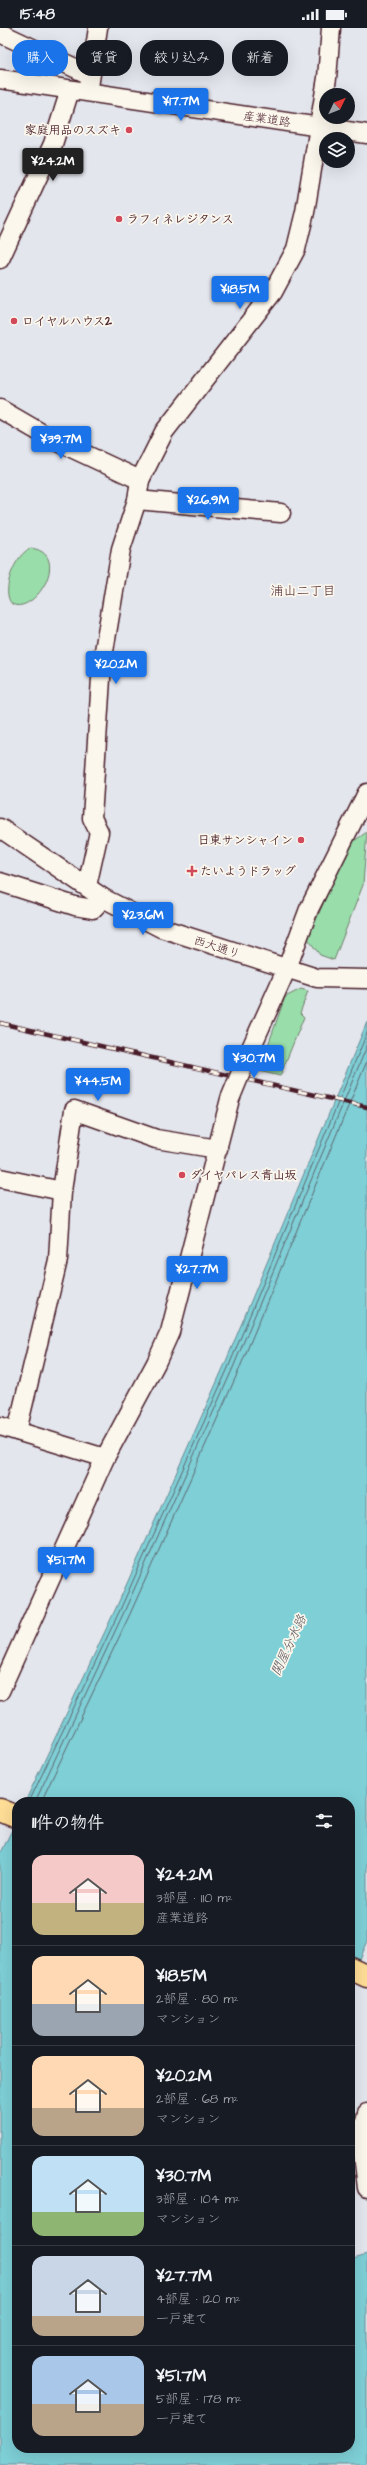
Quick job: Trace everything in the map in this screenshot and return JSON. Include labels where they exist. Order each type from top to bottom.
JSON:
[{"type":"main road","points":[[0,1810],[12,1816]]},
{"type":"main road","points":[[355,1970],[367,1976]]},
{"type":"street","points":[[96,40],[98,28]]},
{"type":"street","points":[[88,886],[99,832],[92,818],[102,663],[121,549],[138,500],[140,480],[164,432],[273,292],[296,249],[305,212],[327,78],[331,28]]},
{"type":"street","points":[[0,34],[76,69]]},
{"type":"street","points":[[88,93],[90,76]]},
{"type":"street","name":"産業道路","points":[[0,79],[367,134]]},
{"type":"street","points":[[0,259],[54,144],[70,90]]},
{"type":"street","points":[[0,409],[50,438],[140,480]]},
{"type":"street","points":[[138,500],[281,513]]},
{"type":"street","points":[[0,1691],[105,1458],[156,1363],[170,1332],[230,1099],[250,1048],[287,968],[309,909],[367,792]]},
{"type":"street","name":"西大通り","points":[[0,828],[88,886],[103,898],[160,928],[317,978],[367,979]]},
{"type":"street","points":[[0,882],[75,906],[94,908],[103,898]]},
{"type":"street","points":[[105,1458],[8,1428],[58,1260],[62,1191],[74,1110],[156,1139],[218,1149]]},
{"type":"street","points":[[0,1178],[62,1191]]},
{"type":"street","points":[[367,2112],[361,2138],[367,2188]]},
{"type":"green space","points":[[31,548],[43,553],[49,561],[49,572],[46,583],[39,593],[30,601],[21,605],[12,604],[8,591],[11,574],[20,558]]},
{"type":"green space","points":[[367,832],[363,885],[334,960],[320,955],[308,939],[348,845]]},
{"type":"green space","points":[[301,989],[308,991],[300,1013],[304,1017],[280,1076],[259,1071],[285,997]]},
{"type":"water","name":"関屋分水路","points":[[367,1022],[367,1941],[355,1968],[355,1797],[27,1797],[116,1608],[224,1366]]},
{"type":"water","points":[[12,1830],[12,2453],[355,2453],[355,2259],[367,2255],[367,2465],[0,2465],[0,1855]]},
{"type":"railway","points":[[0,1023],[367,1107]]},
{"type":"place","name":"家庭用品のスズキ","points":[[129,130]]},
{"type":"place","name":"ラフィネレジタンス","points":[[119,219]]},
{"type":"place","name":"ロイヤルハウス2","points":[[14,321]]},
{"type":"place","name":"日東サンシャイン","points":[[301,840]]},
{"type":"place","name":"たいようドラッグ","points":[[192,871]]},
{"type":"place","name":"ダイヤパレス青山坂","points":[[182,1175]]},
{"type":"district","name":"浦山二丁目","points":[[303,590]]}]
